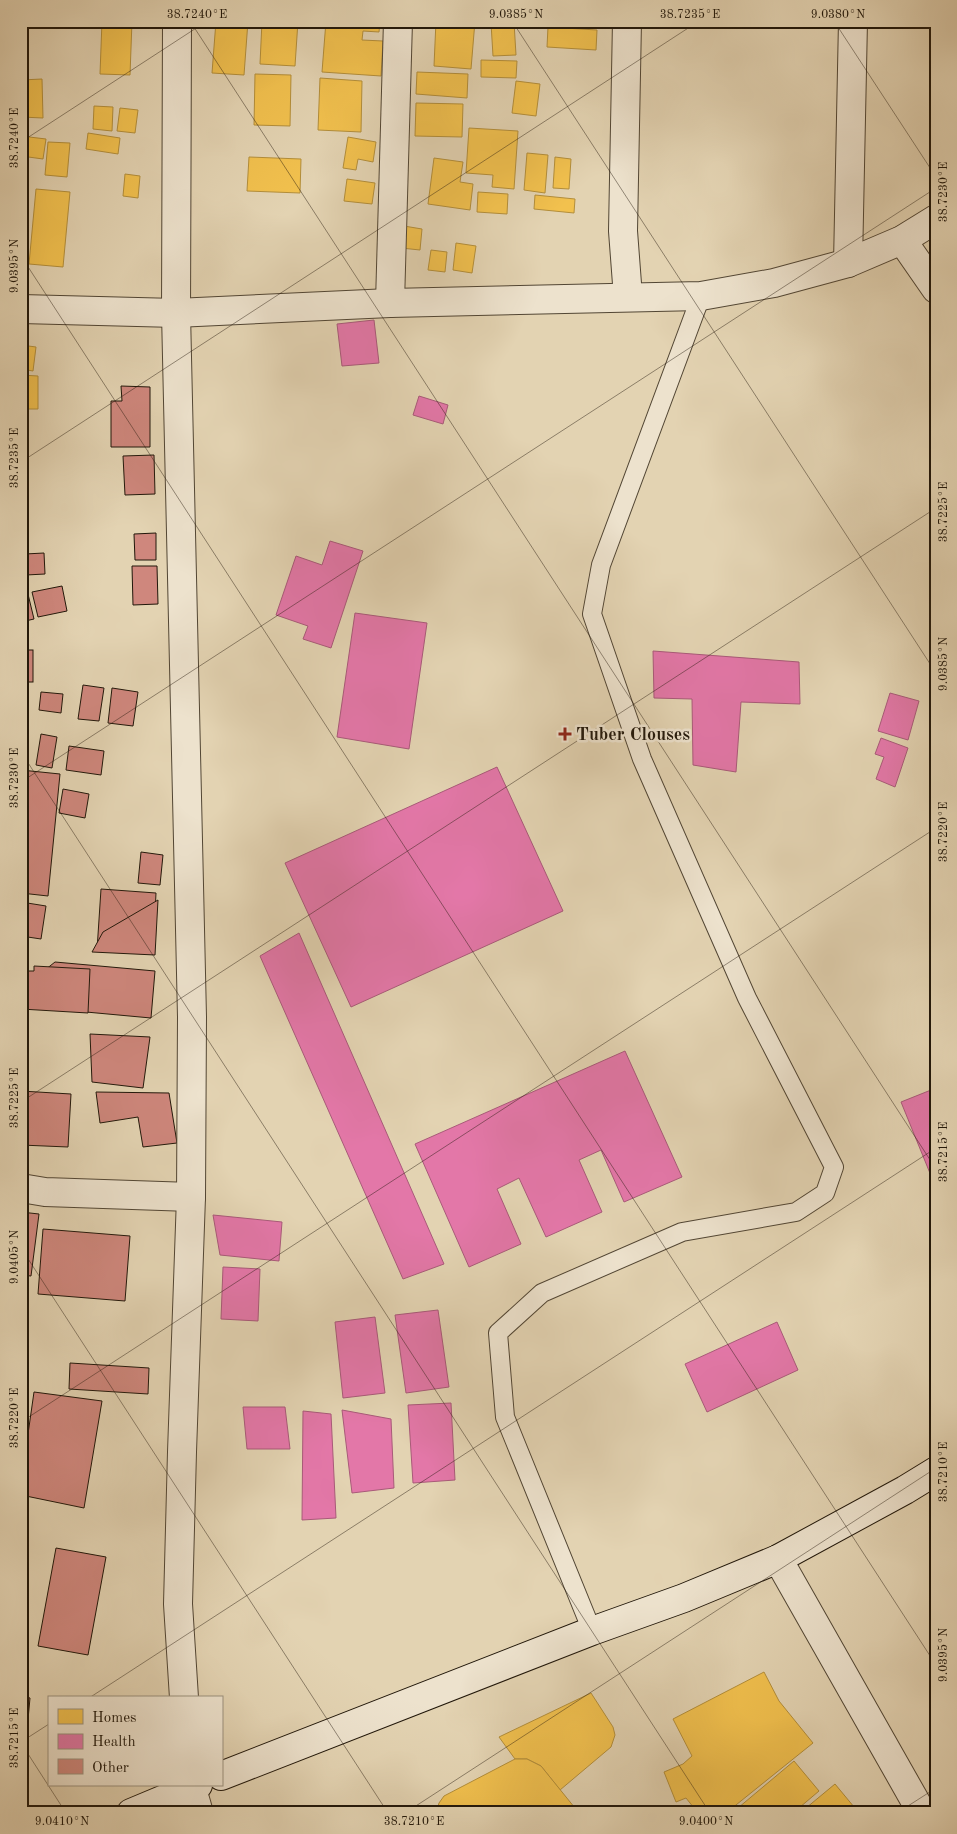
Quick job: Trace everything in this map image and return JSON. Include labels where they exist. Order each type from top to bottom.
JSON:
[{"type":"street","points":[[177,21],[176,314],[192,1017],[192,1196],[178,1594],[184,1696]]},
{"type":"street","points":[[390,303],[398,21]]},
{"type":"street","points":[[627,21],[623,231],[628,297]]},
{"type":"street","points":[[848,263],[853,21]]},
{"type":"street","points":[[21,309],[176,314],[390,303],[701,296],[774,283],[848,263],[902,240],[936,219]]},
{"type":"street","points":[[902,240],[936,289]]},
{"type":"street","points":[[21,1188],[45,1192],[192,1196]]},
{"type":"street","points":[[222,1776],[592,1631],[684,1598],[778,1559],[906,1490],[936,1471]]},
{"type":"street","points":[[778,1559],[922,1813]]},
{"type":"street","points":[[130,1813],[195,1793]]},
{"type":"lane","points":[[592,1631],[505,1417],[498,1333],[542,1293],[682,1232],[796,1212],[825,1193],[834,1167],[747,998],[642,759],[592,614],[602,565],[701,296]]},
{"type":"building: Homes","points":[[102,21],[132,21],[130,75],[100,74]]},
{"type":"building: Homes","points":[[216,21],[248,21],[244,75],[212,73]]},
{"type":"building: Homes","points":[[262,21],[298,21],[295,66],[260,64]]},
{"type":"building: Homes","points":[[326,21],[380,21],[379,32],[363,31],[362,40],[383,41],[381,76],[322,72]]},
{"type":"building: Homes","points":[[436,21],[475,21],[471,69],[434,66]]},
{"type":"building: Homes","points":[[514,22],[516,55],[493,56],[491,23]]},
{"type":"building: Homes","points":[[548,27],[597,30],[596,50],[547,47]]},
{"type":"building: Homes","points":[[481,60],[517,61],[516,78],[481,77]]},
{"type":"building: Homes","points":[[417,72],[468,74],[467,98],[416,94]]},
{"type":"building: Homes","points":[[255,74],[291,75],[290,126],[254,125]]},
{"type":"building: Homes","points":[[320,78],[362,81],[361,132],[318,130]]},
{"type":"building: Homes","points":[[42,79],[43,118],[21,117],[21,80]]},
{"type":"building: Homes","points":[[516,81],[540,84],[536,116],[512,113]]},
{"type":"building: Homes","points":[[416,103],[463,104],[462,137],[415,136]]},
{"type":"building: Homes","points":[[94,106],[113,107],[112,131],[93,129]]},
{"type":"building: Homes","points":[[120,108],[138,110],[135,133],[117,131]]},
{"type":"building: Homes","points":[[469,128],[518,131],[514,189],[492,187],[493,175],[466,173]]},
{"type":"building: Homes","points":[[88,133],[120,138],[118,154],[86,149]]},
{"type":"building: Homes","points":[[21,136],[46,139],[43,159],[21,156]]},
{"type":"building: Homes","points":[[348,137],[376,142],[373,162],[358,159],[356,170],[343,168]]},
{"type":"building: Homes","points":[[48,142],[70,143],[67,177],[45,175]]},
{"type":"building: Homes","points":[[527,153],[548,155],[545,193],[524,190]]},
{"type":"building: Homes","points":[[249,157],[301,159],[300,193],[247,191]]},
{"type":"building: Homes","points":[[555,157],[571,159],[569,189],[553,188]]},
{"type":"building: Homes","points":[[434,158],[463,162],[460,182],[473,184],[470,210],[428,204]]},
{"type":"building: Homes","points":[[125,174],[140,176],[138,198],[123,196]]},
{"type":"building: Homes","points":[[347,179],[375,183],[372,204],[344,201]]},
{"type":"building: Homes","points":[[36,189],[70,192],[63,267],[29,264]]},
{"type":"building: Homes","points":[[478,192],[508,194],[507,214],[477,212]]},
{"type":"building: Homes","points":[[535,195],[575,199],[574,213],[534,209]]},
{"type":"building: Homes","points":[[404,226],[422,229],[420,250],[401,248]]},
{"type":"building: Homes","points":[[456,243],[476,246],[472,273],[453,270]]},
{"type":"building: Homes","points":[[431,250],[447,252],[445,272],[428,270]]},
{"type":"building: Homes","points":[[21,345],[36,347],[33,371],[21,369]]},
{"type":"building: Homes","points":[[21,375],[38,376],[38,409],[21,409]]},
{"type":"building: Homes","points":[[21,436],[23,436],[22,469],[21,469]]},
{"type":"building: Homes","points":[[21,499],[24,499],[23,547],[21,547]]},
{"type":"building: Homes","points":[[764,1672],[779,1701],[813,1743],[726,1813],[698,1813],[686,1798],[676,1802],[664,1772],[683,1764],[692,1756],[673,1719]]},
{"type":"building: Homes","points":[[591,1693],[613,1727],[615,1735],[611,1747],[560,1790],[541,1766],[527,1759],[515,1759],[499,1737]]},
{"type":"building: Homes","points":[[515,1759],[527,1759],[541,1766],[579,1813],[436,1813],[439,1803],[444,1796]]},
{"type":"building: Homes","points":[[794,1761],[819,1791],[793,1813],[732,1813]]},
{"type":"building: Homes","points":[[835,1784],[859,1813],[800,1813]]},
{"type":"building: Health","points":[[374,320],[379,363],[342,366],[337,324]]},
{"type":"building: Health","points":[[419,396],[448,405],[443,424],[413,415]]},
{"type":"building: Health","points":[[330,541],[363,551],[331,648],[303,639],[308,626],[276,615],[296,556],[322,565]]},
{"type":"building: Health","points":[[355,613],[427,623],[409,749],[337,737]]},
{"type":"building: Health","points":[[653,651],[799,662],[800,704],[741,702],[736,772],[693,765],[692,699],[654,698]]},
{"type":"building: Health","points":[[890,693],[919,701],[908,740],[878,731]]},
{"type":"building: Health","points":[[881,738],[908,748],[895,787],[876,779],[884,757],[875,754]]},
{"type":"building: Health","points":[[497,767],[563,911],[351,1007],[285,863]]},
{"type":"building: Health","points":[[299,933],[444,1264],[403,1279],[260,956]]},
{"type":"building: Health","points":[[625,1051],[682,1177],[624,1202],[601,1150],[579,1160],[602,1212],[546,1237],[519,1178],[497,1189],[521,1244],[469,1267],[415,1144]]},
{"type":"building: Health","points":[[936,1088],[936,1188],[901,1102]]},
{"type":"building: Health","points":[[213,1215],[282,1222],[279,1261],[220,1255]]},
{"type":"building: Health","points":[[223,1267],[260,1269],[258,1321],[221,1319]]},
{"type":"building: Health","points":[[438,1310],[449,1387],[406,1393],[395,1315]]},
{"type":"building: Health","points":[[375,1317],[385,1393],[343,1398],[335,1322]]},
{"type":"building: Health","points":[[777,1322],[798,1370],[707,1412],[685,1364]]},
{"type":"building: Health","points":[[451,1403],[455,1480],[413,1483],[408,1405]]},
{"type":"building: Health","points":[[243,1407],[285,1407],[290,1449],[247,1449]]},
{"type":"building: Health","points":[[342,1410],[391,1419],[394,1488],[352,1493]]},
{"type":"building: Health","points":[[303,1411],[331,1414],[336,1518],[302,1520]]},
{"type":"building: Other","points":[[121,386],[150,387],[150,447],[111,447],[111,401],[122,401]]},
{"type":"building: Other","points":[[154,455],[155,494],[125,495],[123,456]]},
{"type":"building: Other","points":[[156,533],[156,560],[135,560],[134,534]]},
{"type":"building: Other","points":[[44,553],[45,574],[26,575],[25,554]]},
{"type":"building: Other","points":[[132,566],[157,566],[158,604],[133,605]]},
{"type":"building: Other","points":[[62,586],[67,611],[38,617],[32,592]]},
{"type":"building: Other","points":[[27,590],[34,619],[21,622],[21,591]]},
{"type":"building: Other","points":[[21,650],[33,650],[33,682],[21,682]]},
{"type":"building: Other","points":[[83,685],[104,688],[99,721],[78,719]]},
{"type":"building: Other","points":[[112,688],[138,692],[133,726],[108,723]]},
{"type":"building: Other","points":[[41,692],[63,694],[61,713],[39,710]]},
{"type":"building: Other","points":[[41,734],[57,737],[52,768],[36,765]]},
{"type":"building: Other","points":[[69,746],[104,751],[101,775],[66,770]]},
{"type":"building: Other","points":[[21,770],[60,774],[48,896],[21,893]]},
{"type":"building: Other","points":[[63,789],[89,794],[85,818],[59,813]]},
{"type":"building: Other","points":[[141,852],[163,855],[160,885],[138,883]]},
{"type":"building: Other","points":[[101,889],[156,893],[153,954],[97,950]]},
{"type":"building: Other","points":[[158,900],[155,955],[92,952],[103,932]]},
{"type":"building: Other","points":[[21,902],[46,906],[41,939],[21,936]]},
{"type":"building: Other","points":[[55,962],[155,971],[151,1018],[21,1006],[21,989]]},
{"type":"building: Other","points":[[34,966],[90,969],[88,1013],[21,1009],[21,971],[34,971]]},
{"type":"building: Other","points":[[90,1034],[150,1037],[143,1088],[92,1082]]},
{"type":"building: Other","points":[[21,1091],[71,1094],[68,1147],[21,1145]]},
{"type":"building: Other","points":[[96,1092],[169,1093],[177,1143],[143,1147],[138,1117],[100,1123]]},
{"type":"building: Other","points":[[21,1212],[39,1214],[31,1276],[21,1275]]},
{"type":"building: Other","points":[[43,1229],[130,1236],[125,1301],[38,1294]]},
{"type":"building: Other","points":[[21,1303],[28,1304],[25,1358],[21,1358]]},
{"type":"building: Other","points":[[70,1363],[149,1368],[148,1394],[69,1389]]},
{"type":"building: Other","points":[[34,1392],[102,1401],[84,1508],[21,1495],[21,1483]]},
{"type":"building: Other","points":[[56,1548],[106,1557],[88,1655],[38,1646]]},
{"type":"building: Other","points":[[21,1695],[30,1698],[26,1741],[21,1741]]},
{"type":"place","name":"Tuber Clouses","points":[[565,734]]}]
